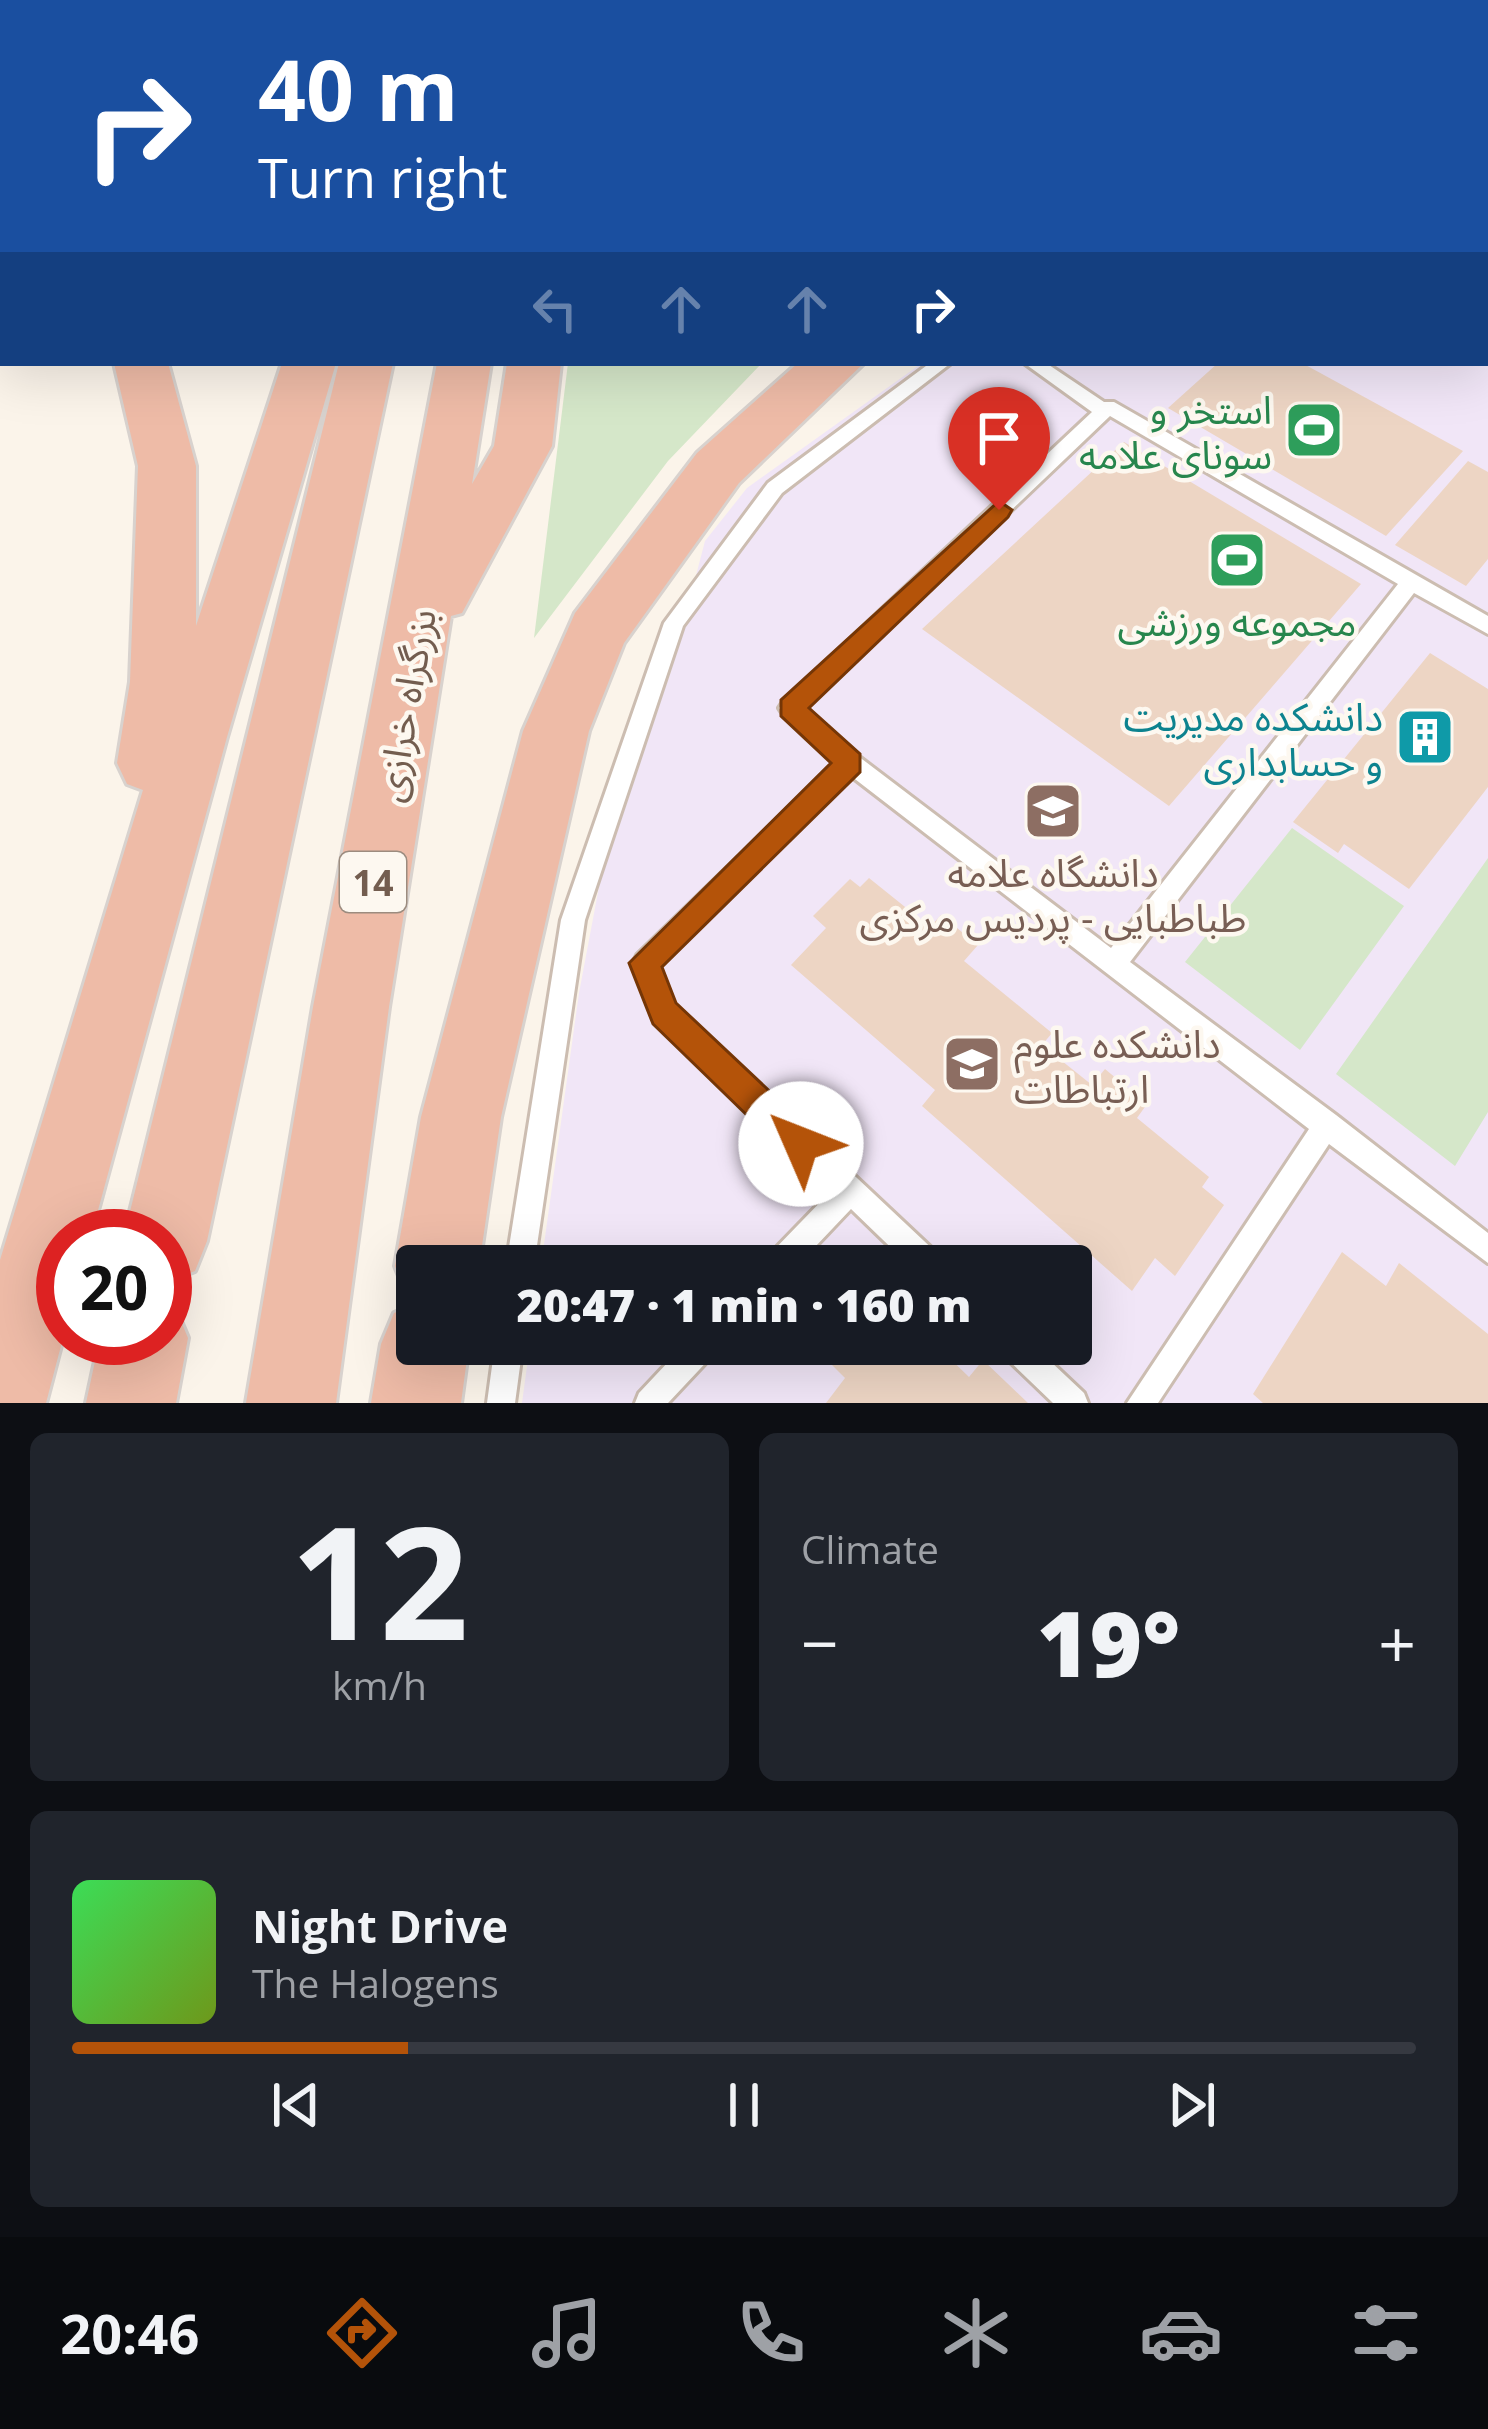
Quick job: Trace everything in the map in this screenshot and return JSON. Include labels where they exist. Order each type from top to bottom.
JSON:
[{"type":"highway","points":[[113,1017],[164,682],[167,466],[142,366]]},
{"type":"highway","points":[[1,1403],[308,366]]},
{"type":"highway","points":[[172,1209],[364,366]]},
{"type":"highway","name":"بزرگراه خرازی","points":[[291,1403],[351,1007],[463,366]]},
{"type":"highway","points":[[416,640],[523,446],[534,366]]},
{"type":"highway","points":[[440,1245],[461,1117],[556,731],[598,631],[718,469],[801,388],[833,366]]},
{"type":"highway","points":[[131,1403],[139,1365]]},
{"type":"highway","points":[[416,1403],[422,1365]]},
{"type":"lane","points":[[523,1245],[573,920],[674,622],[775,488],[939,366]]},
{"type":"lane","points":[[1037,366],[1104,411]]},
{"type":"lane","points":[[1488,626],[1108,407],[790,708],[850,763],[1488,1250]]},
{"type":"lane","points":[[1115,962],[1411,582]]},
{"type":"lane","points":[[850,763],[645,963],[664,1013],[908,1245]]},
{"type":"lane","points":[[1142,1403],[1327,1124]]},
{"type":"lane","points":[[798,1245],[850,1190]]},
{"type":"lane","points":[[501,1403],[506,1365]]},
{"type":"lane","points":[[649,1403],[684,1365]]},
{"type":"lane","points":[[1034,1365],[1074,1403]]},
{"type":"shaded area","name":"دانشگاه علامه طباطبایی - پردیس مرکزی","points":[[918,366],[1488,366],[1488,1403],[522,1403],[527,1365],[1092,1365],[1092,1245],[544,1245],[579,993],[605,855],[671,671],[705,541],[747,488]]},
{"type":"green space","points":[[568,366],[759,366],[668,461],[534,638]]},
{"type":"green space","points":[[1292,828],[1404,906],[1300,1050],[1185,962]]},
{"type":"green space","points":[[1488,858],[1488,1112],[1455,1166],[1336,1074]]},
{"type":"building","name":"استخر و سونای علامه","points":[[1215,366],[1307,366],[1463,451],[1386,536],[1168,408]]},
{"type":"building","points":[[1124,442],[1361,584],[1169,806],[922,629]]},
{"type":"building","points":[[1468,461],[1488,472],[1488,559],[1466,586],[1395,545]]},
{"type":"building","name":"دانشکده مدیریت و حسابداری","points":[[1430,653],[1488,689],[1488,787],[1409,889],[1344,844],[1338,853],[1293,822]]},
{"type":"building","points":[[869,878],[930,927],[941,915],[978,945],[964,961],[1052,1033],[1042,1045],[1092,1085],[1105,1069],[1147,1104],[1137,1118],[1209,1177],[1202,1187],[1224,1205],[1175,1276],[1155,1258],[1132,1291],[1092,1256],[1092,1245],[1080,1245],[922,1106],[935,1090],[791,965],[826,928],[813,916],[850,879],[860,887]]},
{"type":"building","points":[[1342,1252],[1386,1286],[1399,1263],[1488,1334],[1488,1403],[1263,1403],[1253,1394]]},
{"type":"building","points":[[832,1365],[957,1365],[969,1377],[979,1365],[988,1365],[1028,1403],[826,1403],[845,1378]]},
{"type":"place","name":"استخر و سونای علامه","points":[[1314,430]]},
{"type":"place","name":"مجموعه ورزشی","points":[[1237,560]]},
{"type":"place","name":"دانشکده مدیریت و حسابداری","points":[[1425,737]]},
{"type":"place","name":"دانشگاه علامه طباطبایی - پردیس مرکزی","points":[[1053,811]]},
{"type":"place","name":"دانشکده علوم ارتباطات","points":[[972,1064]]},
{"type":"route","points":[[801,1144],[664,1013],[645,963],[850,763],[790,708],[999,510]]}]
